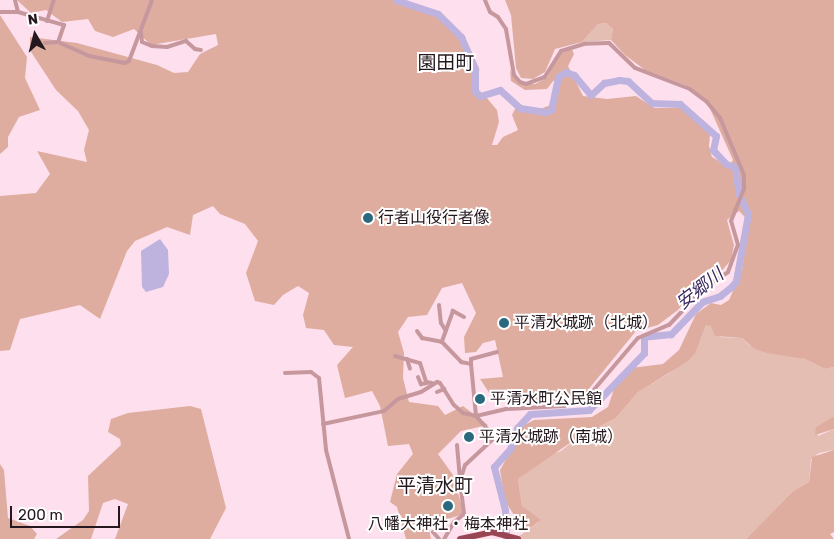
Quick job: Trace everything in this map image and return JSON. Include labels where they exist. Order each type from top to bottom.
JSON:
[{"type":"highway","points":[[460,539],[502,532],[518,539]]},
{"type":"street","points":[[15,0],[18,12]]},
{"type":"street","points":[[47,22],[54,0]]},
{"type":"street","points":[[418,377],[421,384],[440,382],[454,405],[463,413],[476,416],[506,409],[564,406],[586,398],[638,338],[669,325],[706,286],[728,272],[738,245],[731,221],[742,200],[744,175],[723,124],[714,109],[690,88],[636,68],[609,43],[584,44],[561,51],[545,76],[526,84],[520,82],[514,75],[506,29],[498,17],[490,12],[485,0]]},
{"type":"street","points":[[45,43],[58,42],[89,56],[125,62],[129,60],[151,1]]},
{"type":"street","points":[[0,12],[18,12],[47,22],[64,25],[58,42]]},
{"type":"street","points":[[142,28],[142,42],[152,46],[167,47],[186,41],[195,50],[201,50]]},
{"type":"street","points":[[439,305],[440,323],[446,331]]},
{"type":"street","points":[[442,342],[453,311],[464,317]]},
{"type":"street","points":[[417,330],[422,338],[442,342],[461,362],[471,364]]},
{"type":"street","points":[[460,481],[465,465],[492,440],[490,432],[476,416],[471,359],[496,352]]},
{"type":"street","points":[[395,356],[420,363],[430,383]]},
{"type":"street","points":[[407,359],[410,370]]},
{"type":"street","points":[[285,373],[311,372],[319,378],[326,450],[349,539]]},
{"type":"street","points":[[323,424],[384,411],[398,399],[421,392],[430,383]]},
{"type":"street","points":[[436,392],[444,389]]},
{"type":"street","points":[[444,539],[454,522],[464,514],[457,446]]},
{"type":"street","points":[[433,532],[439,539]]},
{"type":"shaded area","points":[[17,0],[393,0],[437,17],[461,39],[472,68],[476,92],[486,97],[497,110],[499,122],[492,145],[497,145],[503,137],[518,130],[512,115],[516,107],[534,111],[554,104],[558,80],[553,81],[547,89],[525,90],[511,81],[510,70],[519,83],[535,84],[547,78],[559,54],[572,49],[574,54],[568,66],[583,96],[607,99],[636,96],[654,108],[682,108],[710,135],[709,146],[712,157],[729,167],[733,160],[707,102],[685,85],[645,70],[625,55],[611,40],[613,29],[606,23],[598,24],[582,42],[555,49],[545,72],[533,79],[521,78],[516,68],[511,15],[505,0],[834,0],[834,367],[825,369],[805,359],[767,353],[753,348],[742,338],[715,336],[711,326],[706,325],[696,352],[688,361],[637,393],[616,418],[600,426],[595,433],[577,438],[518,479],[522,506],[541,520],[525,532],[505,501],[500,470],[514,445],[519,428],[534,420],[592,417],[608,407],[615,386],[631,368],[663,364],[679,350],[696,314],[711,303],[721,305],[729,300],[742,271],[749,221],[739,211],[727,220],[734,245],[731,260],[720,273],[700,283],[678,310],[658,325],[636,331],[583,396],[549,404],[494,400],[480,379],[503,377],[495,340],[483,343],[476,352],[465,353],[464,337],[476,313],[462,283],[442,288],[427,315],[408,317],[398,332],[404,353],[403,378],[409,402],[438,406],[445,415],[463,406],[488,425],[461,431],[438,454],[453,475],[464,514],[428,525],[431,539],[406,539],[397,507],[390,502],[397,474],[413,454],[409,444],[388,446],[380,406],[372,391],[345,398],[337,365],[353,347],[334,345],[324,330],[306,328],[303,315],[309,293],[298,286],[283,295],[274,305],[255,301],[246,273],[258,241],[245,224],[220,214],[213,206],[193,215],[190,235],[167,227],[135,241],[127,251],[100,319],[80,305],[20,319],[10,350],[0,351],[0,196],[36,193],[50,174],[37,151],[87,162],[84,150],[89,130],[78,111],[56,90],[35,58],[30,50],[30,37],[77,43],[157,65],[174,73],[188,72],[200,54],[218,45],[216,34],[151,45],[134,29],[113,37],[95,31],[88,19],[62,22],[46,10],[31,13]]},
{"type":"shaded area","points":[[0,15],[27,57],[25,78],[40,110],[19,117],[8,137],[8,147],[0,154]]},
{"type":"shaded area","points":[[606,23],[613,29],[611,40],[582,42],[598,24]]},
{"type":"shaded area","points":[[160,239],[168,250],[169,274],[163,287],[146,292],[142,287],[141,251]]},
{"type":"shaded area","points":[[706,325],[711,325],[720,337],[742,338],[750,346],[805,359],[825,369],[834,367],[834,416],[816,427],[818,436],[834,429],[834,450],[819,453],[811,459],[809,482],[793,491],[746,539],[515,539],[539,522],[522,506],[518,479],[550,455],[561,451],[577,438],[590,436],[600,426],[616,418],[637,393],[668,374],[696,352]]},
{"type":"shaded area","points":[[190,406],[201,409],[226,508],[210,539],[115,539],[128,504],[115,499],[103,503],[91,539],[56,539],[83,520],[89,511],[88,476],[121,445],[120,439],[108,432],[111,419],[128,413]]},
{"type":"shaded area","points":[[834,416],[834,429],[815,435],[816,427]]},
{"type":"shaded area","points":[[834,450],[834,532],[830,534],[834,539],[746,539],[793,491],[809,482],[812,457]]},
{"type":"shaded area","points":[[0,464],[4,470],[8,518],[30,526],[37,534],[34,539],[0,539]]},
{"type":"waterway","name":"安郷川","points":[[396,0],[438,14],[461,37],[475,69],[475,91],[480,96],[500,90],[520,108],[546,112],[551,110],[558,77],[566,72],[574,75],[591,95],[604,83],[619,80],[628,81],[652,103],[680,104],[716,136],[713,150],[726,164],[735,167],[739,194],[748,214],[736,281],[731,287],[720,296],[702,302],[671,334],[644,337],[644,353],[589,410],[530,414],[517,428],[510,449],[494,467],[505,510],[506,539]]},
{"type":"place","name":"行者山役行者像","points":[[368,218]]},
{"type":"place","name":"平清水城跡（北城）","points":[[504,323]]},
{"type":"place","name":"平清水町公民館","points":[[480,399]]},
{"type":"place","name":"平清水城跡（南城）","points":[[469,437]]},
{"type":"place","name":"八幡大神社・梅本神社","points":[[448,506]]},
{"type":"district","name":"園田町","points":[[446,63]]},
{"type":"district","name":"平清水町","points":[[435,486]]}]
